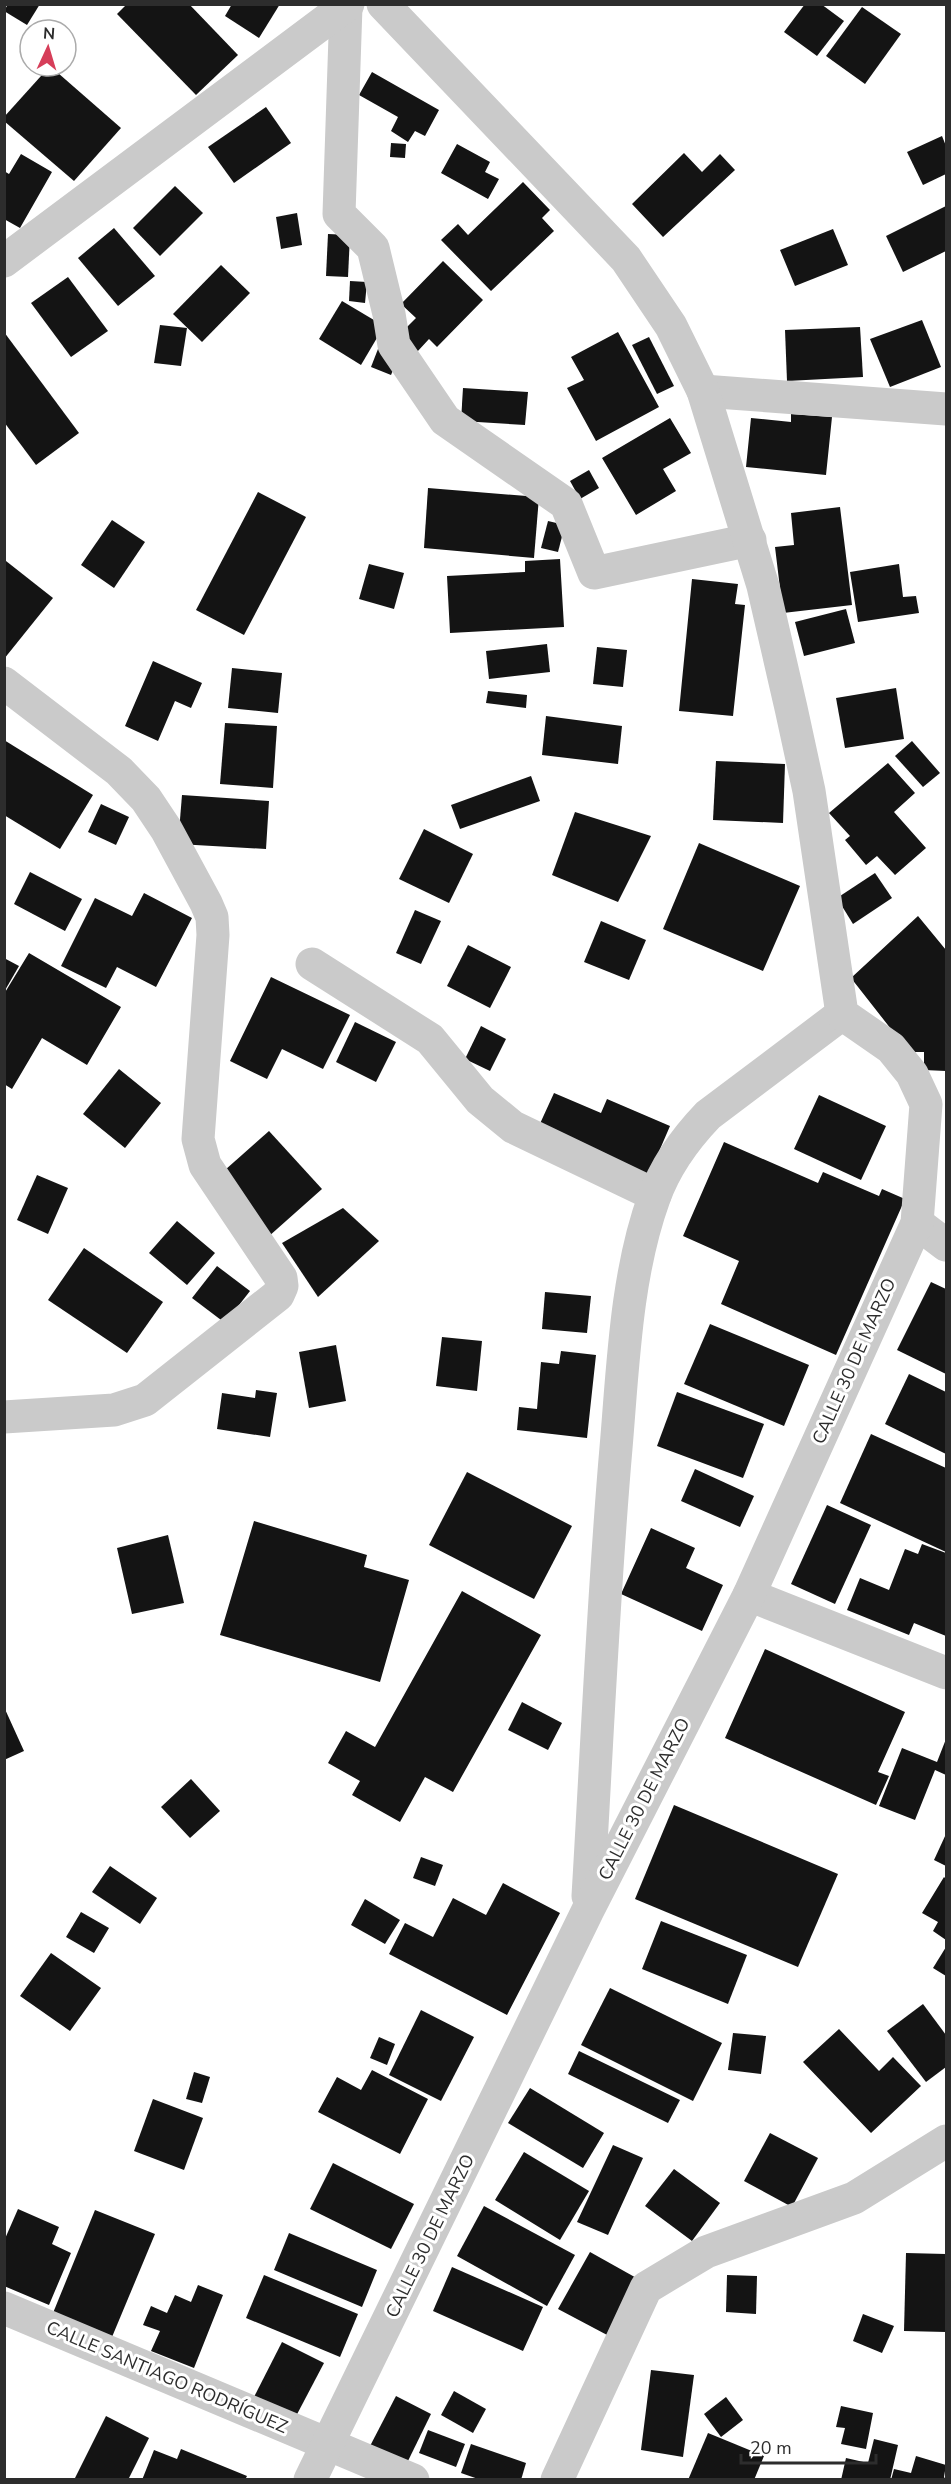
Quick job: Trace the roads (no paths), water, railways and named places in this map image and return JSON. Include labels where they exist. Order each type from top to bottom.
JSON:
[{"type":"street","points":[[383,4],[626,259],[671,326],[702,391],[763,586],[808,791],[842,1014],[708,1115],[691,1132],[655,1195],[637,1257],[620,1392],[606,1567],[588,1910]]},
{"type":"street","points":[[347,5],[339,214],[372,248],[389,314],[393,345],[445,420],[566,504],[594,573],[750,540]]},
{"type":"street","points":[[4,261],[347,5]]},
{"type":"street","points":[[702,391],[946,409]]},
{"type":"street","points":[[4,683],[118,771],[146,799],[166,829],[206,903],[212,917],[213,935],[198,1138],[200,1152],[205,1165],[280,1278],[282,1286],[278,1295],[145,1400],[114,1410],[4,1417]]},
{"type":"street","points":[[312,964],[430,1039],[480,1100],[513,1127],[655,1195]]},
{"type":"street","name":"CALLE 30 DE MARZO","points":[[310,2480],[588,1910],[749,1595],[917,1223],[926,1104],[912,1074],[891,1048],[842,1014]]},
{"type":"street","points":[[917,1223],[946,1245]]},
{"type":"street","points":[[749,1595],[946,1672]]},
{"type":"street","points":[[557,2480],[646,2288],[706,2252],[854,2198],[946,2141]]},
{"type":"street","name":"CALLE SANTIAGO RODRÍGUEZ","points":[[4,2308],[413,2480]]}]
